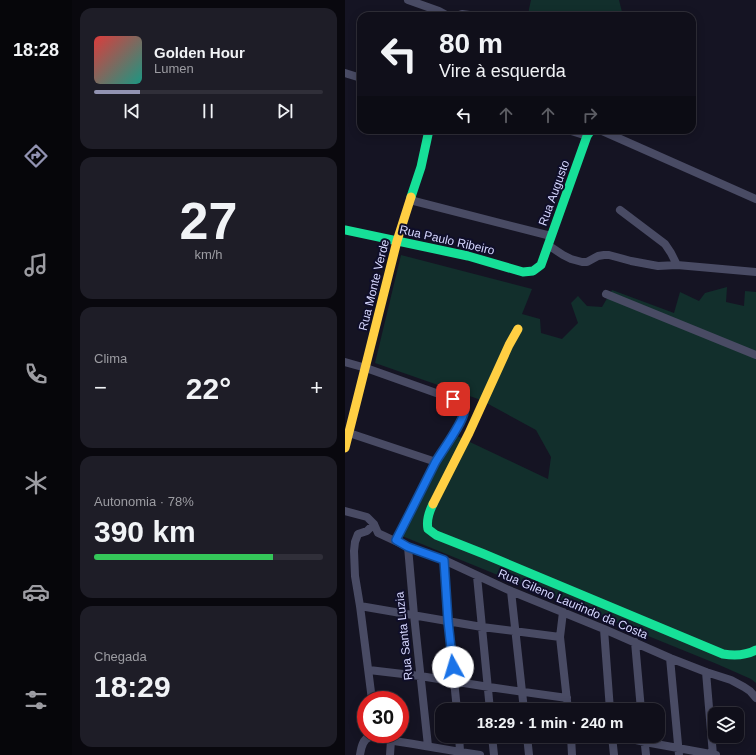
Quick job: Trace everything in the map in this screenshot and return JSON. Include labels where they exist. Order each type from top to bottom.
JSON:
[{"type":"street","points":[[408,0],[429,3],[441,12]]},
{"type":"street","points":[[345,73],[357,77]]},
{"type":"street","name":"Rua Monte Verde","points":[[345,448],[397,241],[421,167],[428,134]]},
{"type":"street","name":"Rua Augusto","points":[[541,265],[589,134]]},
{"type":"street","points":[[609,134],[756,199]]},
{"type":"street","points":[[410,200],[551,236]]},
{"type":"street","points":[[620,210],[665,244],[677,265]]},
{"type":"street","name":"Rua Paulo Ribeiro","points":[[345,230],[468,256],[523,272],[532,272],[537,270],[541,265]]},
{"type":"street","points":[[547,245],[571,259],[582,262],[587,262],[598,256],[609,255],[658,266],[677,265],[756,272]]},
{"type":"street","points":[[606,294],[756,355]]},
{"type":"street","points":[[518,329],[509,345],[469,433],[429,512],[427,524],[428,529],[434,534],[723,654],[744,656],[756,650]]},
{"type":"street","points":[[345,362],[445,396],[461,404],[464,412],[458,427],[436,462],[396,540]]},
{"type":"street","points":[[458,427],[469,433]]},
{"type":"street","points":[[349,433],[436,462]]},
{"type":"street","points":[[345,511],[367,517],[374,524],[367,531],[358,534],[354,551],[355,576],[371,691]]},
{"type":"street","name":"Rua Gileno Laurindo da Costa","points":[[374,524],[378,533],[396,540],[408,547],[444,560],[511,591],[670,658],[731,680],[750,691],[756,698]]},
{"type":"street","name":"Rua Santa Luzia","points":[[408,547],[420,676],[431,749]]},
{"type":"street","points":[[444,560],[448,621],[456,703]]},
{"type":"street","points":[[477,576],[490,703]]},
{"type":"street","points":[[511,591],[523,703]]},
{"type":"street","points":[[360,606],[482,627],[560,637]]},
{"type":"street","points":[[563,612],[560,637],[567,703]]},
{"type":"street","points":[[604,629],[609,703]]},
{"type":"street","points":[[635,642],[640,703]]},
{"type":"street","points":[[670,658],[679,752]]},
{"type":"street","points":[[369,670],[420,676],[567,698]]},
{"type":"street","points":[[655,743],[679,752],[714,755],[706,672]]},
{"type":"street","points":[[360,755],[362,743]]},
{"type":"street","points":[[390,755],[391,743]]},
{"type":"street","points":[[404,743],[431,749],[460,751],[479,755]]},
{"type":"street","points":[[459,743],[460,751]]},
{"type":"street","points":[[493,743],[494,755]]},
{"type":"street","points":[[528,743],[529,755]]},
{"type":"street","points":[[572,743],[573,755]]},
{"type":"street","points":[[613,743],[614,755]]},
{"type":"street","points":[[644,743],[646,755]]},
{"type":"green space","points":[[531,0],[619,0],[622,12],[529,12]]},
{"type":"green space","points":[[401,255],[532,289],[522,314],[540,319],[541,333],[562,339],[578,323],[571,303],[578,296],[587,306],[602,307],[612,290],[674,313],[680,292],[699,301],[705,293],[727,287],[726,302],[744,306],[745,291],[756,292],[756,683],[751,679],[717,664],[402,536],[453,434],[548,479],[551,457],[536,430],[481,400],[375,363]]},
{"type":"traffic: fast","points":[[411,197],[421,167],[428,134]]},
{"type":"traffic: fast","points":[[345,230],[468,256],[523,272],[533,271],[541,265],[588,134]]},
{"type":"traffic: fast","points":[[433,504],[428,516],[427,526],[428,529],[436,535],[723,654],[740,655],[756,650]]},
{"type":"traffic: slow","points":[[345,448],[397,241],[411,197]]},
{"type":"traffic: slow","points":[[433,504],[469,433],[509,345],[518,329]]},
{"type":"route","points":[[453,399],[461,404],[464,412],[463,417],[436,462],[396,540],[408,547],[444,560],[453,667]]}]
